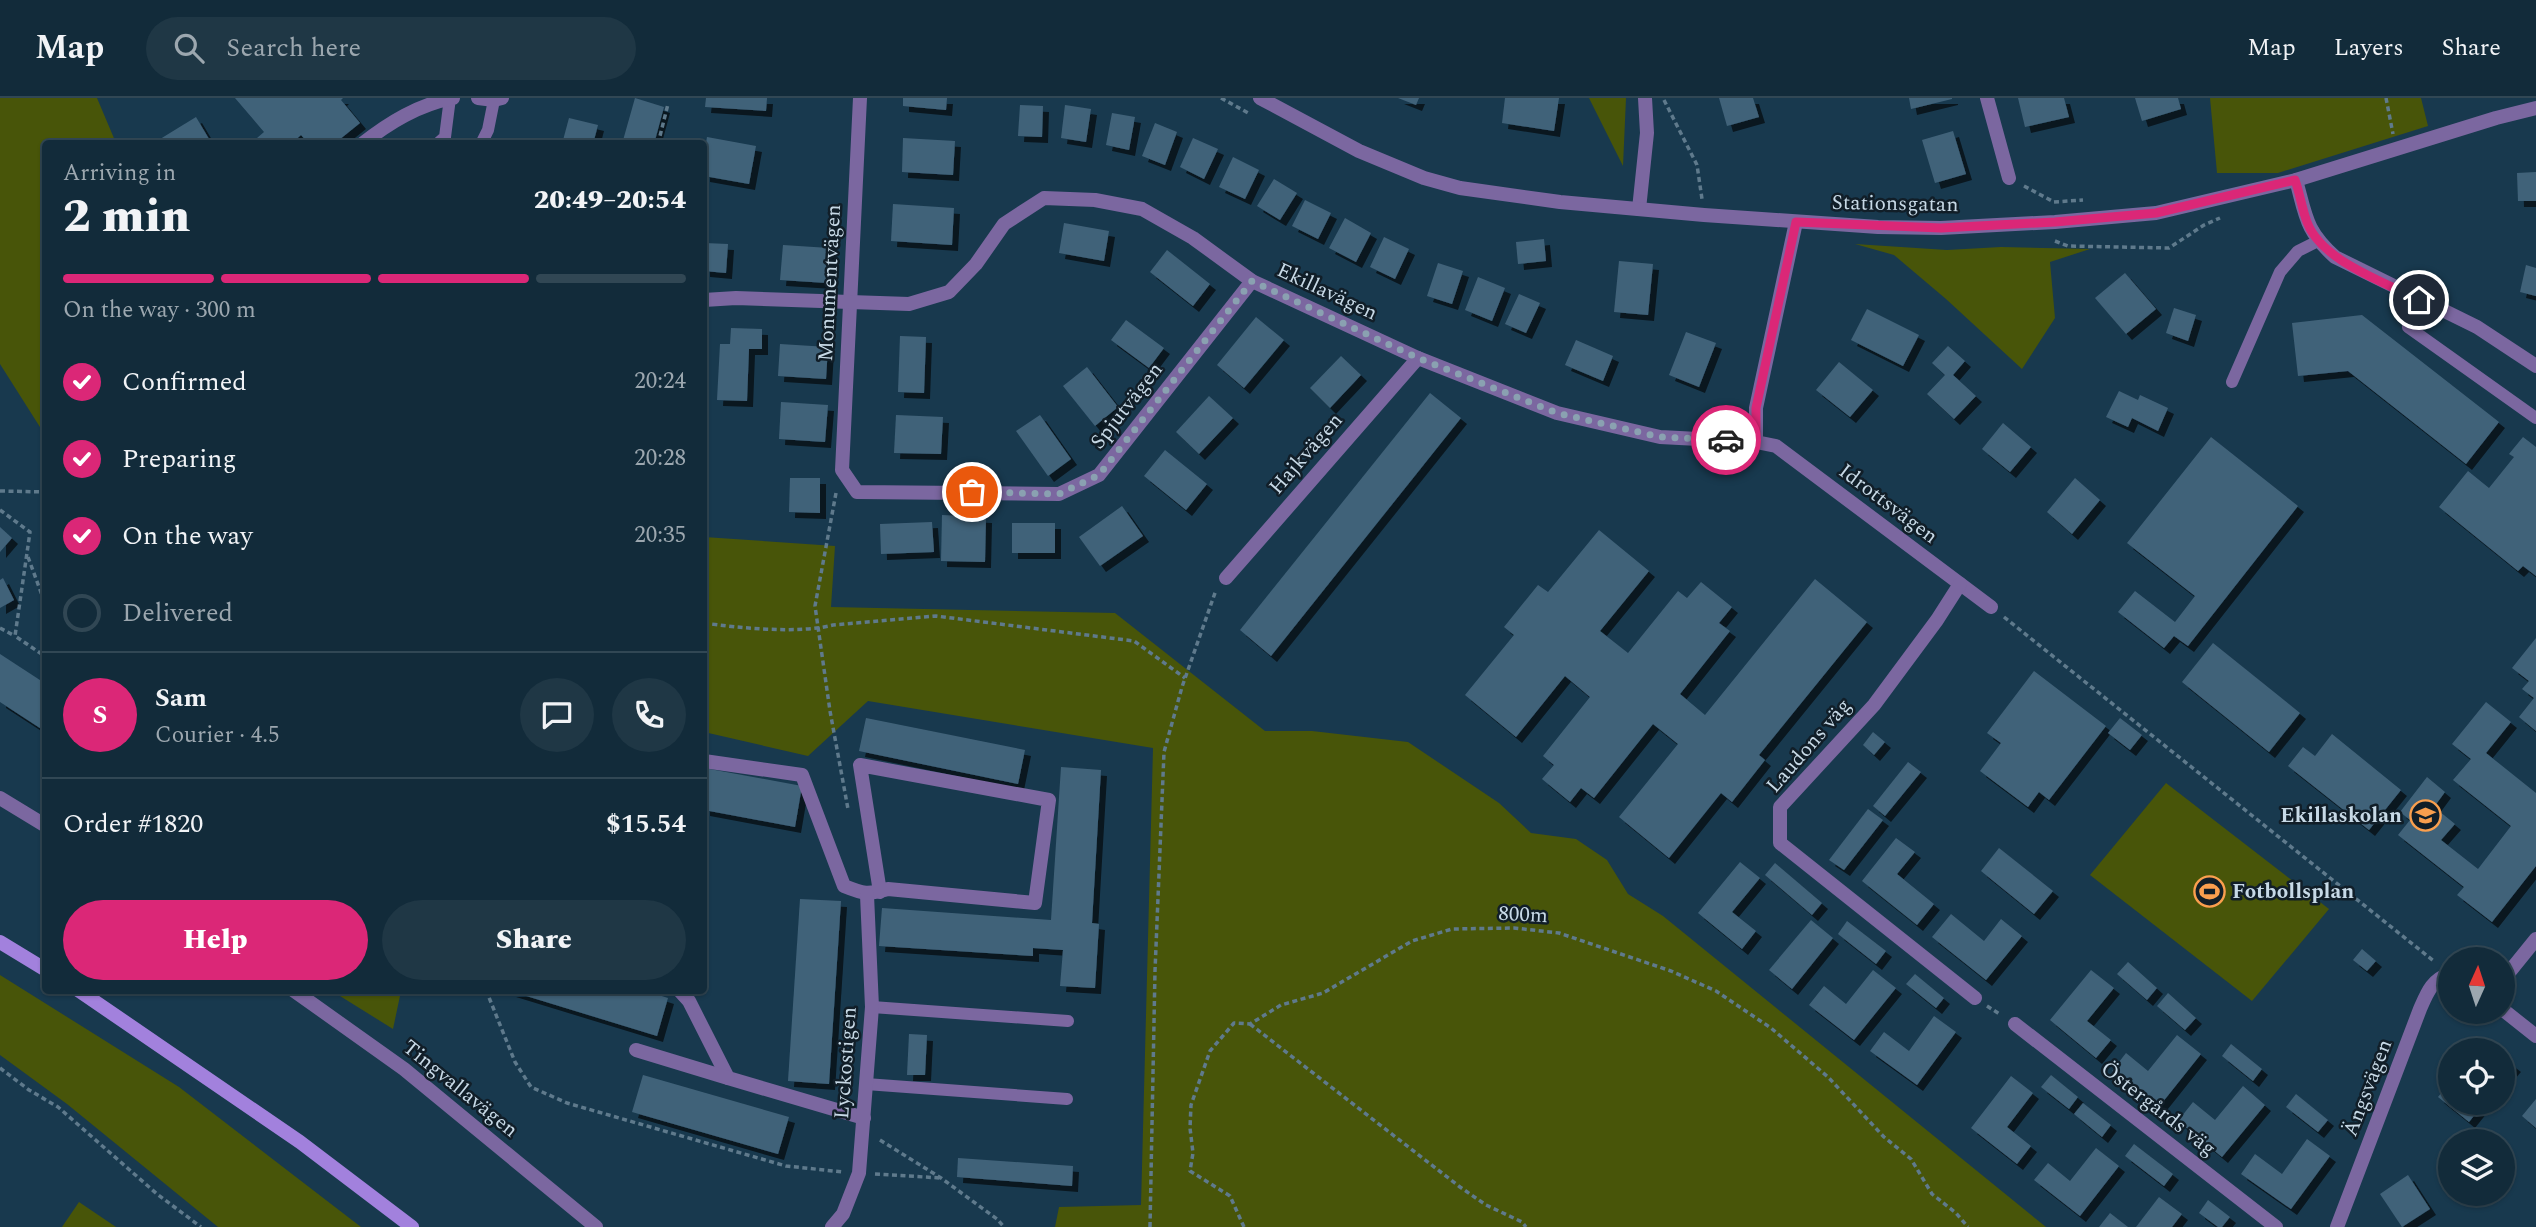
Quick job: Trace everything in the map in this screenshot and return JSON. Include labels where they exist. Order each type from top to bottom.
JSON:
[{"type":"main road","points":[[0,942],[42,968]]},
{"type":"main road","points":[[84,994],[300,1142],[412,1227]]},
{"type":"street","points":[[368,140],[411,111],[451,98]]},
{"type":"street","points":[[478,98],[498,99]]},
{"type":"street","name":"Monumentvägen","points":[[842,470],[860,98]]},
{"type":"street","name":"Stationsgatan","points":[[1260,98],[1359,151],[1424,178],[1460,188],[1560,202],[1704,215],[1941,228],[2156,213],[2295,180],[2536,108]]},
{"type":"street","points":[[1639,209],[1647,133],[1645,98]]},
{"type":"street","points":[[1987,98],[2010,178]]},
{"type":"street","points":[[2295,180],[2308,224],[2318,241],[2335,257],[2477,327],[2536,366]]},
{"type":"street","name":"Ekillavägen","points":[[707,300],[736,298],[909,304],[949,292],[976,264],[1004,225],[1044,198],[1095,200],[1142,209],[1193,237],[1252,281],[1418,358],[1557,413],[1660,437],[1756,442]]},
{"type":"street","points":[[1756,442],[1756,408],[1796,222]]},
{"type":"street","name":"Spjutvägen","points":[[842,470],[857,492],[1059,494],[1099,475],[1252,281]]},
{"type":"street","name":"Hajkvägen","points":[[1226,578],[1418,358]]},
{"type":"street","name":"Idrottsvägen","points":[[1756,442],[1776,446],[1991,607]]},
{"type":"street","name":"Laudons väg","points":[[1960,584],[1937,620],[1874,705],[1780,807],[1780,843],[1975,998]]},
{"type":"street","points":[[707,761],[802,775],[844,886],[873,893]]},
{"type":"street","name":"Lyckostigen","points":[[832,1227],[843,1214],[859,1173],[872,1007],[873,893],[860,765],[1049,800],[1035,903],[888,889],[873,893]]},
{"type":"street","points":[[0,798],[42,824]]},
{"type":"street","points":[[2515,965],[2536,939]]},
{"type":"street","name":"Ängsvägen","points":[[2337,1227],[2420,1009],[2429,989],[2438,979]]},
{"type":"street","name":"Tingvallavägen","points":[[299,994],[404,1069],[596,1227]]},
{"type":"street","points":[[683,994],[689,1001],[727,1078]]},
{"type":"street","points":[[2515,1019],[2536,1036]]},
{"type":"street","name":"Östergårds väg","points":[[2015,1024],[2276,1227]]},
{"type":"street","points":[[636,1050],[863,1124]]},
{"type":"lane","points":[[442,140],[445,137],[451,98]]},
{"type":"lane","points":[[483,140],[498,99]]},
{"type":"lane","points":[[2232,382],[2280,272],[2298,251],[2318,241]]},
{"type":"lane","points":[[2419,300],[2408,327],[2536,418]]},
{"type":"lane","points":[[872,1007],[1068,1021]]},
{"type":"lane","points":[[866,1084],[1067,1099]]},
{"type":"path","points":[[1221,98],[1254,116]]},
{"type":"path","points":[[1663,98],[1697,165],[1704,215]]},
{"type":"path","points":[[2386,98],[2396,149]]},
{"type":"path","points":[[659,140],[668,104]]},
{"type":"path","points":[[2010,178],[2054,202],[2082,200]]},
{"type":"path","points":[[2045,240],[2067,246],[2169,248],[2223,216]]},
{"type":"path","points":[[842,470],[822,558],[816,606],[830,711],[850,818]]},
{"type":"path","points":[[0,491],[42,492]]},
{"type":"path","points":[[0,510],[30,532],[15,636]]},
{"type":"path","points":[[27,555],[42,595]]},
{"type":"path","points":[[1150,1227],[1155,971],[1164,752],[1210,603],[1226,578]]},
{"type":"path","points":[[1991,607],[2438,963]]},
{"type":"path","points":[[707,623],[729,627],[818,629],[833,625],[936,616],[1134,641],[1185,678]]},
{"type":"path","points":[[0,628],[42,654]]},
{"type":"path","name":"800m","points":[[1244,1227],[1230,1196],[1190,1171],[1193,1153],[1191,1105],[1210,1051],[1234,1023],[1250,1024],[1281,1005],[1323,993],[1412,941],[1452,929],[1514,928],[1559,933],[1671,971],[1716,991],[1771,1028],[1828,1077],[1884,1137],[1911,1159],[1932,1194],[1956,1213],[1968,1227]]},
{"type":"path","points":[[488,994],[514,1062],[531,1087],[568,1103],[786,1166],[941,1178]]},
{"type":"path","points":[[1975,998],[2015,1024]]},
{"type":"path","points":[[1250,1024],[1460,1187],[1486,1205],[1522,1222],[1526,1227]]},
{"type":"path","points":[[0,1068],[58,1107],[157,1194],[201,1227]]},
{"type":"path","points":[[863,1124],[941,1178],[1004,1227]]},
{"type":"green space","points":[[0,98],[97,98],[115,140],[42,140],[42,430],[0,364]]},
{"type":"green space","points":[[1589,98],[1626,98],[1623,166]]},
{"type":"green space","points":[[2210,98],[2421,98],[2428,126],[2278,173],[2217,173]]},
{"type":"green space","points":[[1855,244],[1947,250],[2001,247],[2090,249],[2050,262],[2055,318],[2022,369],[1894,255]]},
{"type":"green space","points":[[707,537],[835,546],[831,607],[1115,613],[1265,731],[1312,731],[1408,742],[1499,803],[1531,833],[1576,839],[1607,860],[1628,894],[1663,916],[2046,1227],[1055,1227],[1059,1207],[1141,1205],[1153,748],[868,701],[808,756],[707,733]]},
{"type":"green space","name":"Fotbollsplan","points":[[2166,783],[2329,909],[2252,1001],[2090,875]]},
{"type":"green space","points":[[0,975],[179,1087],[361,1227],[218,1227],[67,1104],[0,1055]]},
{"type":"green space","points":[[337,994],[400,994],[393,1029]]},
{"type":"green space","points":[[79,1202],[116,1227],[62,1227]]},
{"type":"building","points":[[235,98],[343,98],[341,100],[360,123],[339,140],[305,140],[301,135],[295,140],[255,140],[264,132]]},
{"type":"building","points":[[635,98],[664,107],[655,140],[623,140]]},
{"type":"building","points":[[706,98],[767,98],[766,111],[705,107]]},
{"type":"building","points":[[903,98],[947,98],[946,110],[903,106]]},
{"type":"building","points":[[1398,98],[1419,98],[1416,105]]},
{"type":"building","points":[[1505,98],[1559,98],[1554,131],[1502,123]]},
{"type":"building","points":[[1719,98],[1753,98],[1759,117],[1727,126]]},
{"type":"building","points":[[1909,98],[1952,98],[1952,99],[1911,109]]},
{"type":"building","points":[[2018,98],[2064,98],[2069,117],[2025,127]]},
{"type":"building","points":[[2135,98],[2178,98],[2181,109],[2142,121]]},
{"type":"building","points":[[1020,105],[1043,106],[1042,137],[1018,136]]},
{"type":"building","points":[[1065,105],[1091,109],[1086,142],[1061,138]]},
{"type":"building","points":[[1112,113],[1135,117],[1129,150],[1106,145]]},
{"type":"building","points":[[196,117],[210,140],[159,140]]},
{"type":"building","points":[[569,118],[598,125],[594,140],[563,140]]},
{"type":"building","points":[[1155,123],[1177,132],[1165,165],[1142,156]]},
{"type":"building","points":[[1953,131],[1966,174],[1935,183],[1922,140]]},
{"type":"building","points":[[707,137],[756,146],[749,184],[707,177]]},
{"type":"building","points":[[903,138],[955,141],[953,175],[902,172]]},
{"type":"building","points":[[1193,138],[1218,149],[1204,179],[1180,167]]},
{"type":"building","points":[[1233,157],[1259,170],[1245,199],[1219,187]]},
{"type":"building","points":[[2536,172],[2536,201],[2518,201],[2517,173]]},
{"type":"building","points":[[1274,179],[1297,193],[1280,220],[1257,206]]},
{"type":"building","points":[[1305,200],[1331,213],[1318,239],[1292,226]]},
{"type":"building","points":[[893,204],[954,208],[952,245],[891,241]]},
{"type":"building","points":[[1345,218],[1371,233],[1356,262],[1329,248]]},
{"type":"building","points":[[1064,223],[1109,231],[1104,261],[1059,253]]},
{"type":"building","points":[[1384,237],[1409,249],[1395,279],[1370,267]]},
{"type":"building","points":[[1544,239],[1546,261],[1518,264],[1516,242]]},
{"type":"building","points":[[707,243],[728,244],[726,273],[707,271]]},
{"type":"building","points":[[783,245],[829,248],[827,283],[780,280]]},
{"type":"building","points":[[1167,250],[1210,284],[1193,306],[1150,272]]},
{"type":"building","points":[[1619,261],[1653,264],[1648,315],[1614,312]]},
{"type":"building","points":[[1438,263],[1463,271],[1452,304],[1427,296]]},
{"type":"building","points":[[2526,265],[2536,268],[2536,296],[2520,292]]},
{"type":"building","points":[[2125,273],[2156,309],[2126,334],[2095,298]]},
{"type":"building","points":[[1478,277],[1505,288],[1492,321],[1465,310]]},
{"type":"building","points":[[1519,294],[1540,303],[1526,333],[1505,324]]},
{"type":"building","points":[[2174,308],[2196,315],[2188,341],[2166,333]]},
{"type":"building","points":[[1867,309],[1919,335],[1903,366],[1851,340]]},
{"type":"building","points":[[2362,315],[2499,422],[2466,464],[2348,371],[2298,376],[2292,323]]},
{"type":"building","points":[[1256,317],[1284,340],[1244,388],[1217,365]]},
{"type":"building","points":[[1126,320],[1164,348],[1149,368],[1111,340]]},
{"type":"building","points":[[731,328],[762,329],[762,349],[749,349],[747,401],[717,400],[720,344],[730,344]]},
{"type":"building","points":[[1686,332],[1716,343],[1699,387],[1669,375]]},
{"type":"building","points":[[900,336],[926,337],[924,393],[898,392]]},
{"type":"building","points":[[1576,340],[1613,356],[1603,381],[1565,365]]},
{"type":"building","points":[[780,344],[828,347],[826,379],[778,376]]},
{"type":"building","points":[[1948,346],[1965,361],[1953,375],[1976,396],[1954,419],[1927,394],[1945,375],[1932,363]]},
{"type":"building","points":[[1341,356],[1361,375],[1330,408],[1310,388]]},
{"type":"building","points":[[1839,362],[1873,390],[1850,417],[1816,390]]},
{"type":"building","points":[[1087,367],[1118,407],[1095,426],[1063,386]]},
{"type":"building","points":[[2119,391],[2138,400],[2140,395],[2168,408],[2158,431],[2132,418],[2128,427],[2106,417]]},
{"type":"building","points":[[1430,393],[1461,418],[1271,656],[1240,630]]},
{"type":"building","points":[[1209,396],[1233,418],[1199,454],[1176,432]]},
{"type":"building","points":[[781,402],[828,405],[825,442],[779,439]]},
{"type":"building","points":[[896,415],[943,417],[941,454],[894,453]]},
{"type":"building","points":[[1040,415],[1071,459],[1048,476],[1016,431]]},
{"type":"building","points":[[2003,423],[2031,447],[2010,472],[1982,449]]},
{"type":"building","points":[[2211,437],[2298,506],[2188,646],[2174,636],[2164,648],[2118,612],[2135,591],[2175,622],[2195,596],[2127,543]]},
{"type":"building","points":[[2523,437],[2536,447],[2536,576],[2523,566],[2518,571],[2439,507],[2468,471],[2489,488],[2514,457],[2509,454]]},
{"type":"building","points":[[1165,450],[1207,484],[1186,510],[1144,476]]},
{"type":"building","points":[[790,478],[820,478],[820,513],[789,512]]},
{"type":"building","points":[[2075,478],[2100,500],[2072,534],[2047,512]]},
{"type":"building","points":[[1122,506],[1143,536],[1100,566],[1079,537]]},
{"type":"building","points":[[942,515],[986,517],[985,562],[941,561]]},
{"type":"building","points":[[932,522],[934,552],[881,554],[880,524]]},
{"type":"building","points":[[1012,523],[1055,523],[1055,553],[1012,553]]},
{"type":"building","points":[[0,527],[12,538],[0,552]]},
{"type":"building","points":[[1599,530],[1649,571],[1600,631],[1628,653],[1678,591],[1687,598],[1701,582],[1732,607],[1719,623],[1730,631],[1680,694],[1705,715],[1815,579],[1867,622],[1759,755],[1765,760],[1732,802],[1721,793],[1669,858],[1619,817],[1678,744],[1653,724],[1594,798],[1581,788],[1570,802],[1542,779],[1554,765],[1543,756],[1590,697],[1565,676],[1516,737],[1465,695],[1514,635],[1504,627],[1538,585],[1548,592]]},
{"type":"building","points":[[3,578],[14,600],[0,608],[0,580]]},
{"type":"building","points":[[2536,638],[2536,731],[2519,717],[2534,698],[2522,689],[2529,681],[2512,668]]},
{"type":"building","points":[[2213,643],[2300,713],[2269,752],[2182,682]]},
{"type":"building","points":[[0,654],[42,681],[42,729],[0,702]]},
{"type":"building","points":[[2034,671],[2106,726],[2049,800],[2039,792],[2028,807],[1980,771],[2001,743],[1987,733]]},
{"type":"building","name":"Ekillaskolan","points":[[2486,702],[2511,722],[2486,753],[2536,793],[2536,866],[2492,922],[2457,895],[2464,887],[2398,835],[2410,820],[2400,812],[2427,777],[2445,792],[2434,807],[2455,824],[2441,840],[2478,869],[2511,826],[2453,780],[2471,759],[2452,744]]},
{"type":"building","points":[[866,718],[1025,750],[1018,784],[859,751]]},
{"type":"building","points":[[2120,718],[2142,735],[2130,750],[2108,733]]},
{"type":"building","points":[[1873,732],[1885,742],[1874,755],[1863,745]]},
{"type":"building","points":[[2332,734],[2401,790],[2369,830],[2288,766],[2303,747],[2315,756]]},
{"type":"building","points":[[1908,762],[1921,772],[1885,816],[1873,806]]},
{"type":"building","points":[[1061,767],[1101,770],[1092,923],[1099,924],[1095,988],[1060,986],[1063,950],[1033,948],[1033,956],[879,946],[882,908],[1051,920]]},
{"type":"building","points":[[707,769],[802,786],[795,827],[707,811]]},
{"type":"building","points":[[1868,809],[1883,820],[1844,870],[1829,860]]},
{"type":"building","points":[[1896,838],[1915,852],[1897,874],[1934,904],[1917,925],[1862,881]]},
{"type":"building","points":[[1999,848],[2053,891],[2034,914],[1981,871]]},
{"type":"building","points":[[1740,862],[1760,878],[1732,912],[1756,931],[1742,949],[1698,913]]},
{"type":"building","points":[[1775,863],[1822,903],[1812,915],[1765,875]]},
{"type":"building","points":[[800,899],[841,901],[829,1084],[788,1081]]},
{"type":"building","points":[[1951,914],[1984,941],[2001,919],[2022,936],[1986,980],[1932,937]]},
{"type":"building","points":[[1811,920],[1833,938],[1792,989],[1769,970]]},
{"type":"building","points":[[1847,921],[1886,951],[1876,964],[1838,934]]},
{"type":"building","points":[[2362,949],[2376,961],[2367,971],[2353,960]]},
{"type":"building","points":[[2128,962],[2157,988],[2147,1000],[2117,974]]},
{"type":"building","points":[[1873,970],[1896,988],[1854,1040],[1809,1005],[1824,986],[1846,1004]]},
{"type":"building","points":[[2091,970],[2114,988],[2087,1021],[2111,1040],[2096,1058],[2050,1020]]},
{"type":"building","points":[[1915,974],[1944,998],[1936,1008],[1906,984]]},
{"type":"building","points":[[2168,993],[2196,1018],[2185,1030],[2157,1006]]},
{"type":"building","points":[[520,994],[656,994],[668,998],[657,1036]]},
{"type":"building","points":[[1934,1016],[1956,1032],[1917,1085],[1870,1051],[1884,1032],[1909,1051]]},
{"type":"building","points":[[909,1034],[927,1035],[925,1075],[907,1075]]},
{"type":"building","points":[[2177,1035],[2201,1054],[2158,1108],[2112,1071],[2126,1053],[2148,1071]]},
{"type":"building","points":[[2231,1044],[2262,1069],[2253,1081],[2222,1056]]},
{"type":"building","points":[[643,1075],[789,1117],[778,1154],[632,1112]]},
{"type":"building","points":[[2051,1075],[2078,1097],[2069,1109],[2041,1087]]},
{"type":"building","points":[[2011,1076],[2033,1093],[2007,1127],[2031,1146],[2017,1164],[1971,1128]]},
{"type":"building","points":[[2243,1086],[2265,1105],[2222,1157],[2178,1121],[2193,1102],[2215,1120]]},
{"type":"building","points":[[2296,1094],[2328,1120],[2318,1132],[2286,1107]]},
{"type":"building","points":[[2536,1099],[2536,1128],[2522,1116]]},
{"type":"building","points":[[2083,1103],[2111,1125],[2102,1137],[2074,1114]]},
{"type":"building","points":[[2460,1115],[2475,1115],[2469,1122]]},
{"type":"building","points":[[2307,1139],[2330,1156],[2291,1209],[2241,1174],[2255,1154],[2282,1174]]},
{"type":"building","points":[[2134,1144],[2173,1174],[2164,1186],[2125,1156]]},
{"type":"building","points":[[2096,1148],[2119,1166],[2080,1216],[2034,1180],[2048,1163],[2070,1181]]},
{"type":"building","points":[[958,1158],[1073,1166],[1072,1186],[957,1177]]},
{"type":"building","points":[[2408,1175],[2430,1209],[2402,1227],[2380,1194]]},
{"type":"building","points":[[2159,1197],[2182,1214],[2172,1227],[2136,1227]]},
{"type":"building","points":[[2208,1200],[2230,1217],[2222,1227],[2199,1213]]},
{"type":"building","points":[[2110,1213],[2128,1227],[2099,1227]]},
{"type":"way so far","points":[[972,492],[1059,494],[1099,475],[1252,281],[1418,358],[1557,413],[1660,437],[1726,440]]},
{"type":"place","name":"Ekillaskolan","points":[[2425,816]]},
{"type":"place","name":"Fotbollsplan","points":[[2209,892]]},
{"type":"route","points":[[1726,440],[1756,442],[1756,408],[1796,222],[1941,228],[2055,222],[2156,213],[2295,180],[2308,224],[2318,241],[2335,257],[2419,300]]}]
